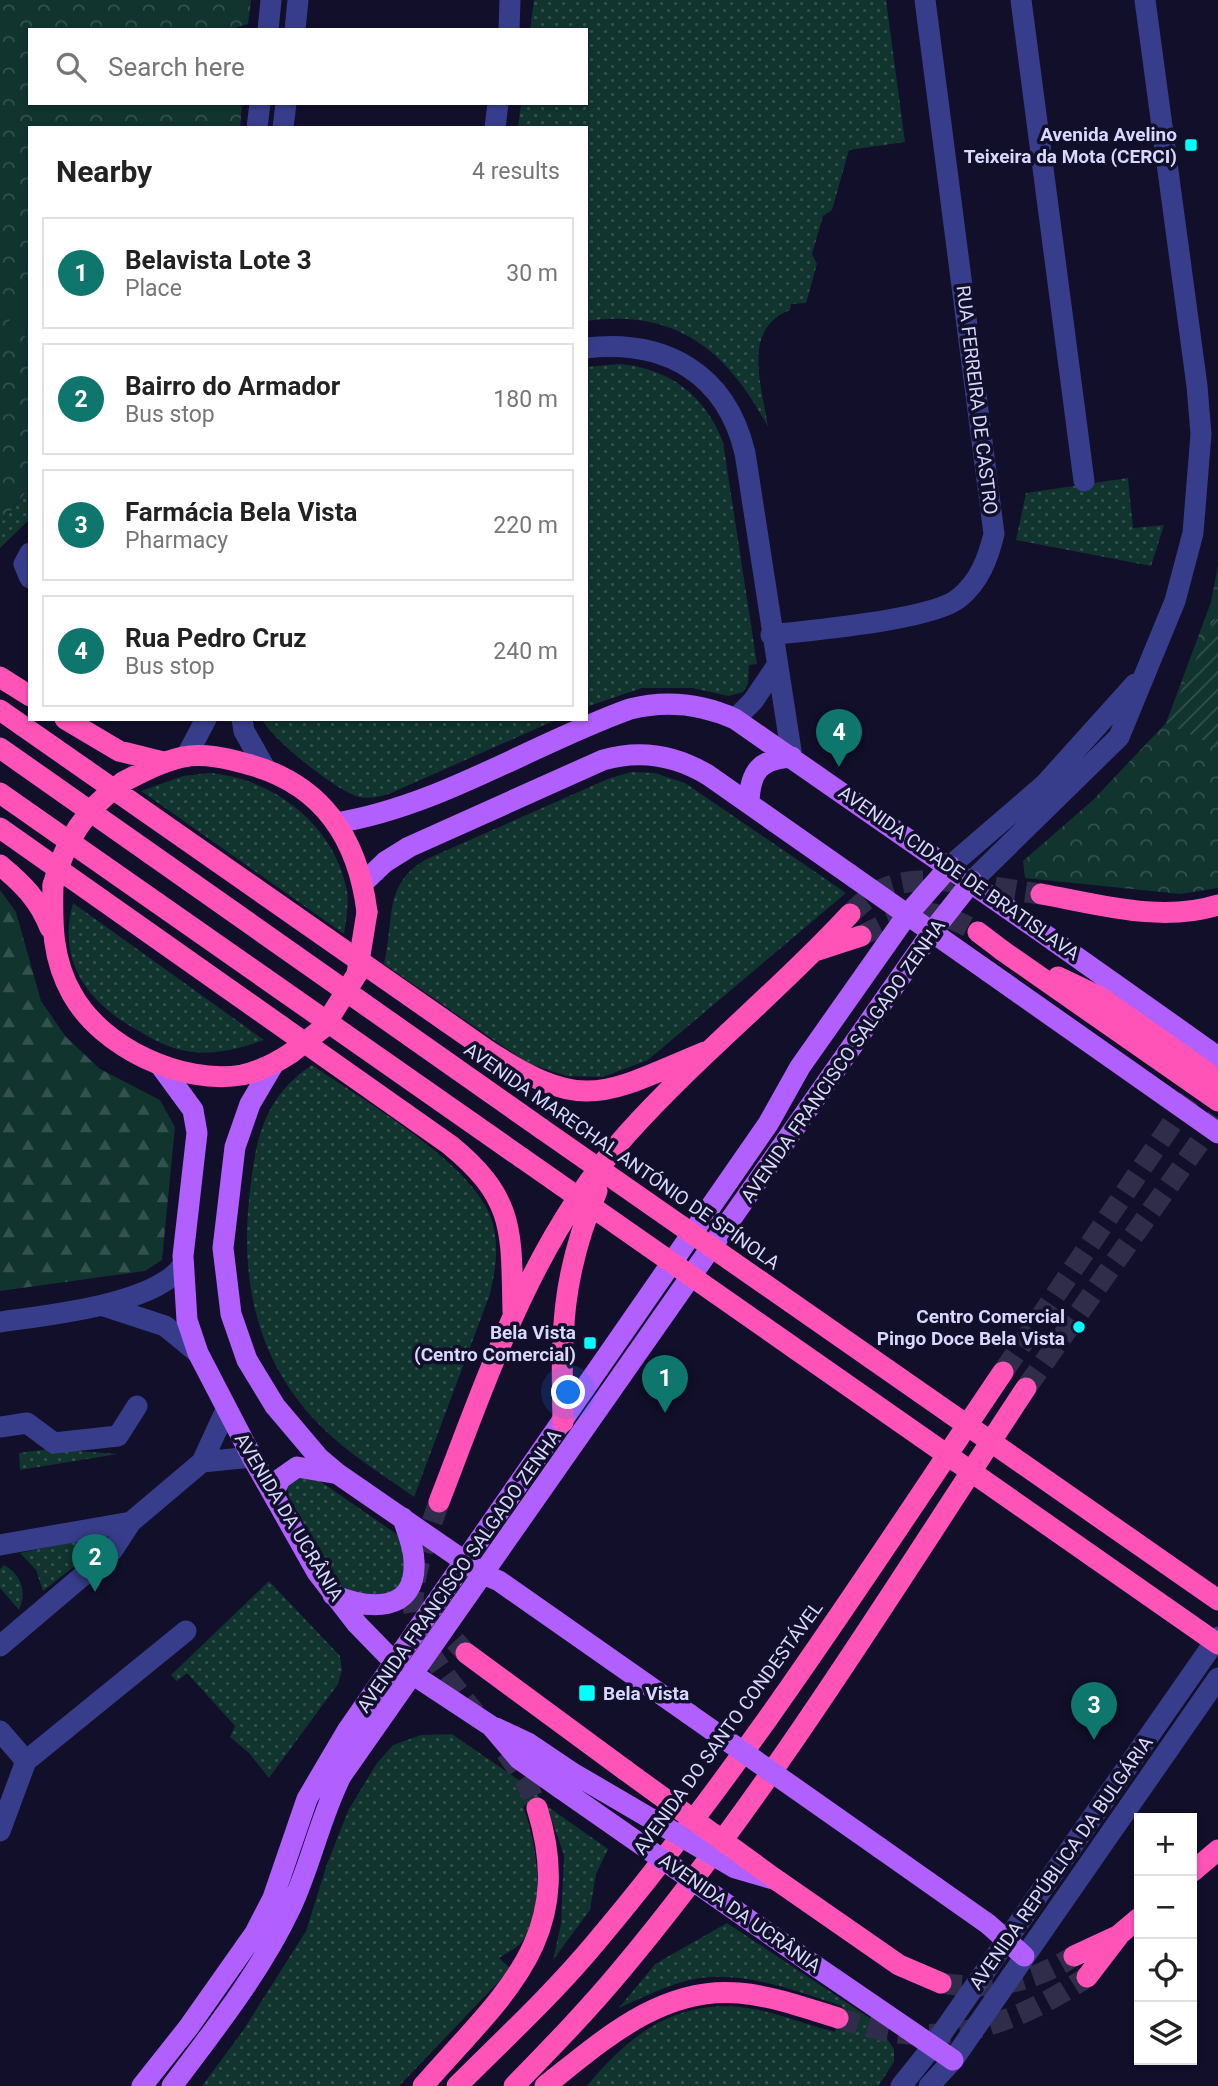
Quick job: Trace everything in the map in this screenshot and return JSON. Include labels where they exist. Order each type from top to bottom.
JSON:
[{"type":"highway","points":[[0,677],[28,695]]},
{"type":"highway","points":[[0,710],[487,1050],[537,1080],[586,1093],[610,1090],[705,1052]]},
{"type":"highway","points":[[68,721],[119,751],[163,762]]},
{"type":"highway","name":"AVENIDA MARECHAL ANTÓNIO DE SPÍNOLA","points":[[0,748],[1218,1600]]},
{"type":"highway","points":[[0,865],[26,887],[42,908],[72,995],[101,1031],[135,1055],[160,1065],[216,1077],[243,1074],[282,1059],[323,1028],[357,974],[367,912],[363,883],[353,851],[336,823],[311,796],[281,775],[265,768],[222,757],[186,757],[163,762],[123,782],[89,810],[72,834],[53,885],[51,931]]},
{"type":"highway","points":[[0,793],[1218,1644]]},
{"type":"highway","points":[[0,828],[450,1145],[482,1172],[494,1189],[508,1224],[513,1312]]},
{"type":"highway","points":[[1041,894],[1148,911],[1199,911],[1218,905]]},
{"type":"highway","points":[[439,1502],[513,1312],[568,1212],[625,1136],[705,1052],[816,951],[850,914]]},
{"type":"highway","points":[[978,932],[1218,1101]]},
{"type":"highway","points":[[816,951],[861,936]]},
{"type":"highway","points":[[1003,951],[1100,997],[1218,1080]]},
{"type":"highway","points":[[563,1422],[562,1323],[569,1273],[593,1200],[625,1136]]},
{"type":"highway","name":"AVENIDA DO SANTO CONDESTÁVEL","points":[[457,2086],[596,1943],[648,1878],[768,1716],[1003,1372]]},
{"type":"highway","points":[[514,2086],[622,1969],[730,1828],[787,1750],[1026,1388]]},
{"type":"highway","points":[[466,1653],[827,1916],[899,1965],[941,1983]]},
{"type":"highway","points":[[423,2086],[508,1988],[536,1947],[543,1925],[549,1882],[547,1841],[537,1808]]},
{"type":"highway","points":[[1197,1868],[1218,1850]]},
{"type":"highway","points":[[1087,1977],[1120,1934],[1134,1922]]},
{"type":"highway","points":[[1074,1956],[1120,1934]]},
{"type":"highway","points":[[545,2086],[624,2025],[664,2004],[690,1997],[738,1993],[768,1997],[838,2018]]},
{"type":"main road","name":"AVENIDA CIDADE DE BRATISLAVA","points":[[336,823],[367,818],[422,799],[630,709],[659,704],[689,705],[735,719],[972,881],[1218,1057]]},
{"type":"main road","points":[[363,883],[385,862],[409,847],[616,756],[644,754],[676,759],[693,766],[750,803],[1218,1133]]},
{"type":"main road","points":[[750,803],[750,784],[758,768],[774,758],[792,757]]},
{"type":"main road","name":"AVENIDA FRANCISCO SALGADO ZENHA","points":[[142,2086],[188,2028],[255,1933],[273,1898],[294,1829],[318,1777],[394,1662],[768,1124],[800,1067],[907,915],[950,866]]},
{"type":"main road","name":"AVENIDA FRANCISCO SALGADO ZENHA","points":[[172,2086],[272,1944],[296,1895],[325,1808],[341,1776],[932,932],[972,881]]},
{"type":"main road","points":[[282,1059],[250,1104],[235,1147],[223,1248],[226,1292],[238,1338],[261,1384],[297,1433],[338,1474],[483,1574],[499,1581],[880,1848],[988,1924],[1024,1956]]},
{"type":"main road","name":"AVENIDA DA UCRÂNIA","points":[[160,1065],[193,1110],[197,1133],[183,1265],[187,1320],[198,1353],[226,1410],[331,1594],[394,1662],[491,1726],[519,1759],[566,1780],[808,1961],[953,2060]]},
{"type":"main road","points":[[273,1494],[280,1479],[298,1467],[338,1474]]},
{"type":"main road","points":[[331,1594],[374,1607],[391,1602],[405,1591],[413,1577],[415,1562],[403,1518]]},
{"type":"main road","points":[[566,1780],[735,1868],[778,1881]]},
{"type":"street","points":[[268,28],[271,0]]},
{"type":"street","points":[[295,28],[298,0]]},
{"type":"street","points":[[509,28],[510,0]]},
{"type":"street","name":"RUA FERREIRA DE CASTRO","points":[[771,635],[932,612],[959,598],[986,566],[994,534],[925,0]]},
{"type":"street","points":[[1020,0],[1084,481]]},
{"type":"street","points":[[972,881],[1119,737],[1175,601],[1193,533],[1199,494],[1201,434],[1145,0]]},
{"type":"street","points":[[257,126],[260,105]]},
{"type":"street","points":[[283,126],[286,105]]},
{"type":"street","points":[[495,126],[498,105]]},
{"type":"street","points":[[588,348],[635,347],[666,355],[707,382],[728,407],[745,453],[771,635],[792,757]]},
{"type":"street","points":[[28,557],[24,564],[28,573]]},
{"type":"street","points":[[950,866],[1045,784],[1150,666]]},
{"type":"street","points":[[735,719],[753,701],[776,667]]},
{"type":"street","points":[[186,757],[205,721]]},
{"type":"street","points":[[242,721],[244,731],[265,768]]},
{"type":"street","points":[[0,1322],[104,1306],[168,1282],[183,1265]]},
{"type":"street","points":[[104,1306],[165,1326],[198,1353]]},
{"type":"street","points":[[0,1427],[27,1423],[54,1443],[118,1436],[137,1406]]},
{"type":"street","points":[[0,1646],[112,1551],[131,1522],[202,1462],[226,1410]]},
{"type":"street","points":[[202,1462],[252,1457]]},
{"type":"street","points":[[0,1545],[131,1522]]},
{"type":"street","points":[[0,1832],[26,1761],[186,1631]]},
{"type":"street","name":"AVENIDA REPÚBLICA DA BULGÁRIA","points":[[901,2086],[933,2046],[1218,1637]]},
{"type":"street","name":"AVENIDA REPÚBLICA DA BULGÁRIA","points":[[929,2086],[953,2060],[1218,1678]]},
{"type":"street","points":[[0,1731],[26,1761]]},
{"type":"green space","points":[[0,0],[251,0],[248,24],[235,28],[28,28],[28,105],[242,105],[240,126],[28,126],[28,489],[0,524]]},
{"type":"green space","points":[[534,0],[886,0],[905,142],[849,150],[832,210],[823,216],[812,254],[817,264],[806,303],[791,304],[790,310],[775,319],[765,331],[760,345],[759,377],[768,427],[735,377],[717,357],[696,341],[673,329],[647,321],[588,321],[588,126],[518,126],[521,105],[588,105],[588,28],[530,28]]},
{"type":"green space","points":[[28,294],[28,339],[7,324]]},
{"type":"green space","points":[[619,364],[654,371],[683,387],[706,411],[715,425],[723,442],[757,664],[749,665],[748,684],[743,692],[729,696],[692,688],[642,688],[588,706],[588,367]]},
{"type":"green space","points":[[1128,478],[1133,528],[1164,525],[1151,566],[1016,540],[1026,493]]},
{"type":"green space","points":[[28,489],[28,521],[0,548],[0,524]]},
{"type":"green space","points":[[1218,565],[1218,888],[1180,894],[1025,878],[1023,861],[1093,800],[1166,723],[1211,602]]},
{"type":"green space","points":[[1218,613],[1218,747],[1166,723]]},
{"type":"green space","points":[[263,721],[553,721],[391,793],[367,798],[336,786],[291,751]]},
{"type":"green space","points":[[632,772],[655,773],[685,783],[846,893],[648,1060],[603,1077],[566,1076],[527,1063],[384,964],[397,890],[414,868],[429,858],[610,778]]},
{"type":"green space","points":[[209,773],[256,784],[278,795],[298,809],[315,826],[340,867],[347,891],[344,934],[141,791],[183,776]]},
{"type":"green space","points":[[0,890],[16,912],[41,1001],[66,1037],[100,1069],[160,1100],[175,1127],[162,1260],[145,1271],[0,1291]]},
{"type":"green space","points":[[73,903],[264,1040],[226,1051],[186,1051],[160,1043],[119,1019],[91,993],[73,962],[69,924]]},
{"type":"green space","points":[[312,1065],[437,1152],[478,1194],[493,1225],[496,1254],[490,1294],[414,1497],[339,1443],[304,1408],[268,1350],[257,1318],[250,1286],[247,1252],[251,1182],[257,1147],[267,1116],[275,1102],[297,1076]]},
{"type":"green space","points":[[49,1449],[118,1454],[20,1470],[19,1453]]},
{"type":"green space","points":[[293,1477],[314,1477],[398,1535],[404,1543],[408,1573],[396,1590],[375,1600],[343,1589],[289,1498],[287,1486]]},
{"type":"green space","points":[[102,1536],[104,1543],[43,1591],[36,1570],[20,1553]]},
{"type":"green space","points":[[4,1565],[19,1579],[23,1590],[19,1610],[0,1588],[0,1569]]},
{"type":"green space","points":[[269,1581],[340,1656],[342,1670],[338,1684],[269,1778],[249,1753],[230,1737],[235,1726],[187,1673],[177,1681],[171,1675]]},
{"type":"green space","points":[[452,1734],[536,1792],[541,1800],[523,1806],[535,1856],[537,1893],[530,1928],[522,1942],[499,1958],[511,1969],[399,2086],[202,2086],[242,2032],[306,1931],[327,1864],[349,1809],[377,1763],[393,1745],[421,1735]]},
{"type":"green space","points":[[547,1806],[608,1849],[596,1874],[590,1910],[553,1960],[561,1924],[564,1855]]},
{"type":"green space","points":[[727,1923],[876,2022],[894,2049],[894,2062],[878,2086],[587,2086],[618,2052],[635,2038],[672,2016],[693,2010],[740,2007],[776,2014],[835,2032],[842,2006],[782,1987],[741,1978],[699,1978],[656,1991],[619,2008],[655,1964]]},
{"type":"tunnel","points":[[850,914],[879,891],[906,882],[944,881],[1041,894]]},
{"type":"tunnel","points":[[861,936],[894,920],[920,913],[945,917],[978,932]]},
{"type":"tunnel","points":[[1003,1372],[1207,1072]]},
{"type":"tunnel","points":[[1026,1388],[1218,1116]]},
{"type":"tunnel","points":[[439,1502],[418,1569],[413,1594],[414,1615],[420,1635],[432,1656],[475,1713]]},
{"type":"tunnel","points":[[434,1618],[466,1653]]},
{"type":"tunnel","points":[[506,1752],[526,1781],[537,1808]]},
{"type":"tunnel","points":[[941,1983],[976,1986],[1010,1983],[1042,1973],[1074,1956]]},
{"type":"tunnel","points":[[838,2018],[890,2032],[944,2034],[969,2030],[1018,2015],[1087,1977]]},
{"type":"place","name":"Avenida Avelino Teixeira da Mota (CERCI)","points":[[1191,145]]},
{"type":"place","name":"Rua Pedro Cruz","points":[[839,767]]},
{"type":"place","name":"Centro Comercial Pingo Doce Bela Vista","points":[[1079,1327]]},
{"type":"place","name":"Bela Vista (Centro Comercial)","points":[[590,1343]]},
{"type":"place","name":"Belavista Lote 3","points":[[665,1413]]},
{"type":"place","name":"Bairro do Armador","points":[[95,1592]]},
{"type":"place","name":"Bela Vista","points":[[587,1693]]},
{"type":"place","name":"Farmácia Bela Vista","points":[[1094,1740]]}]
